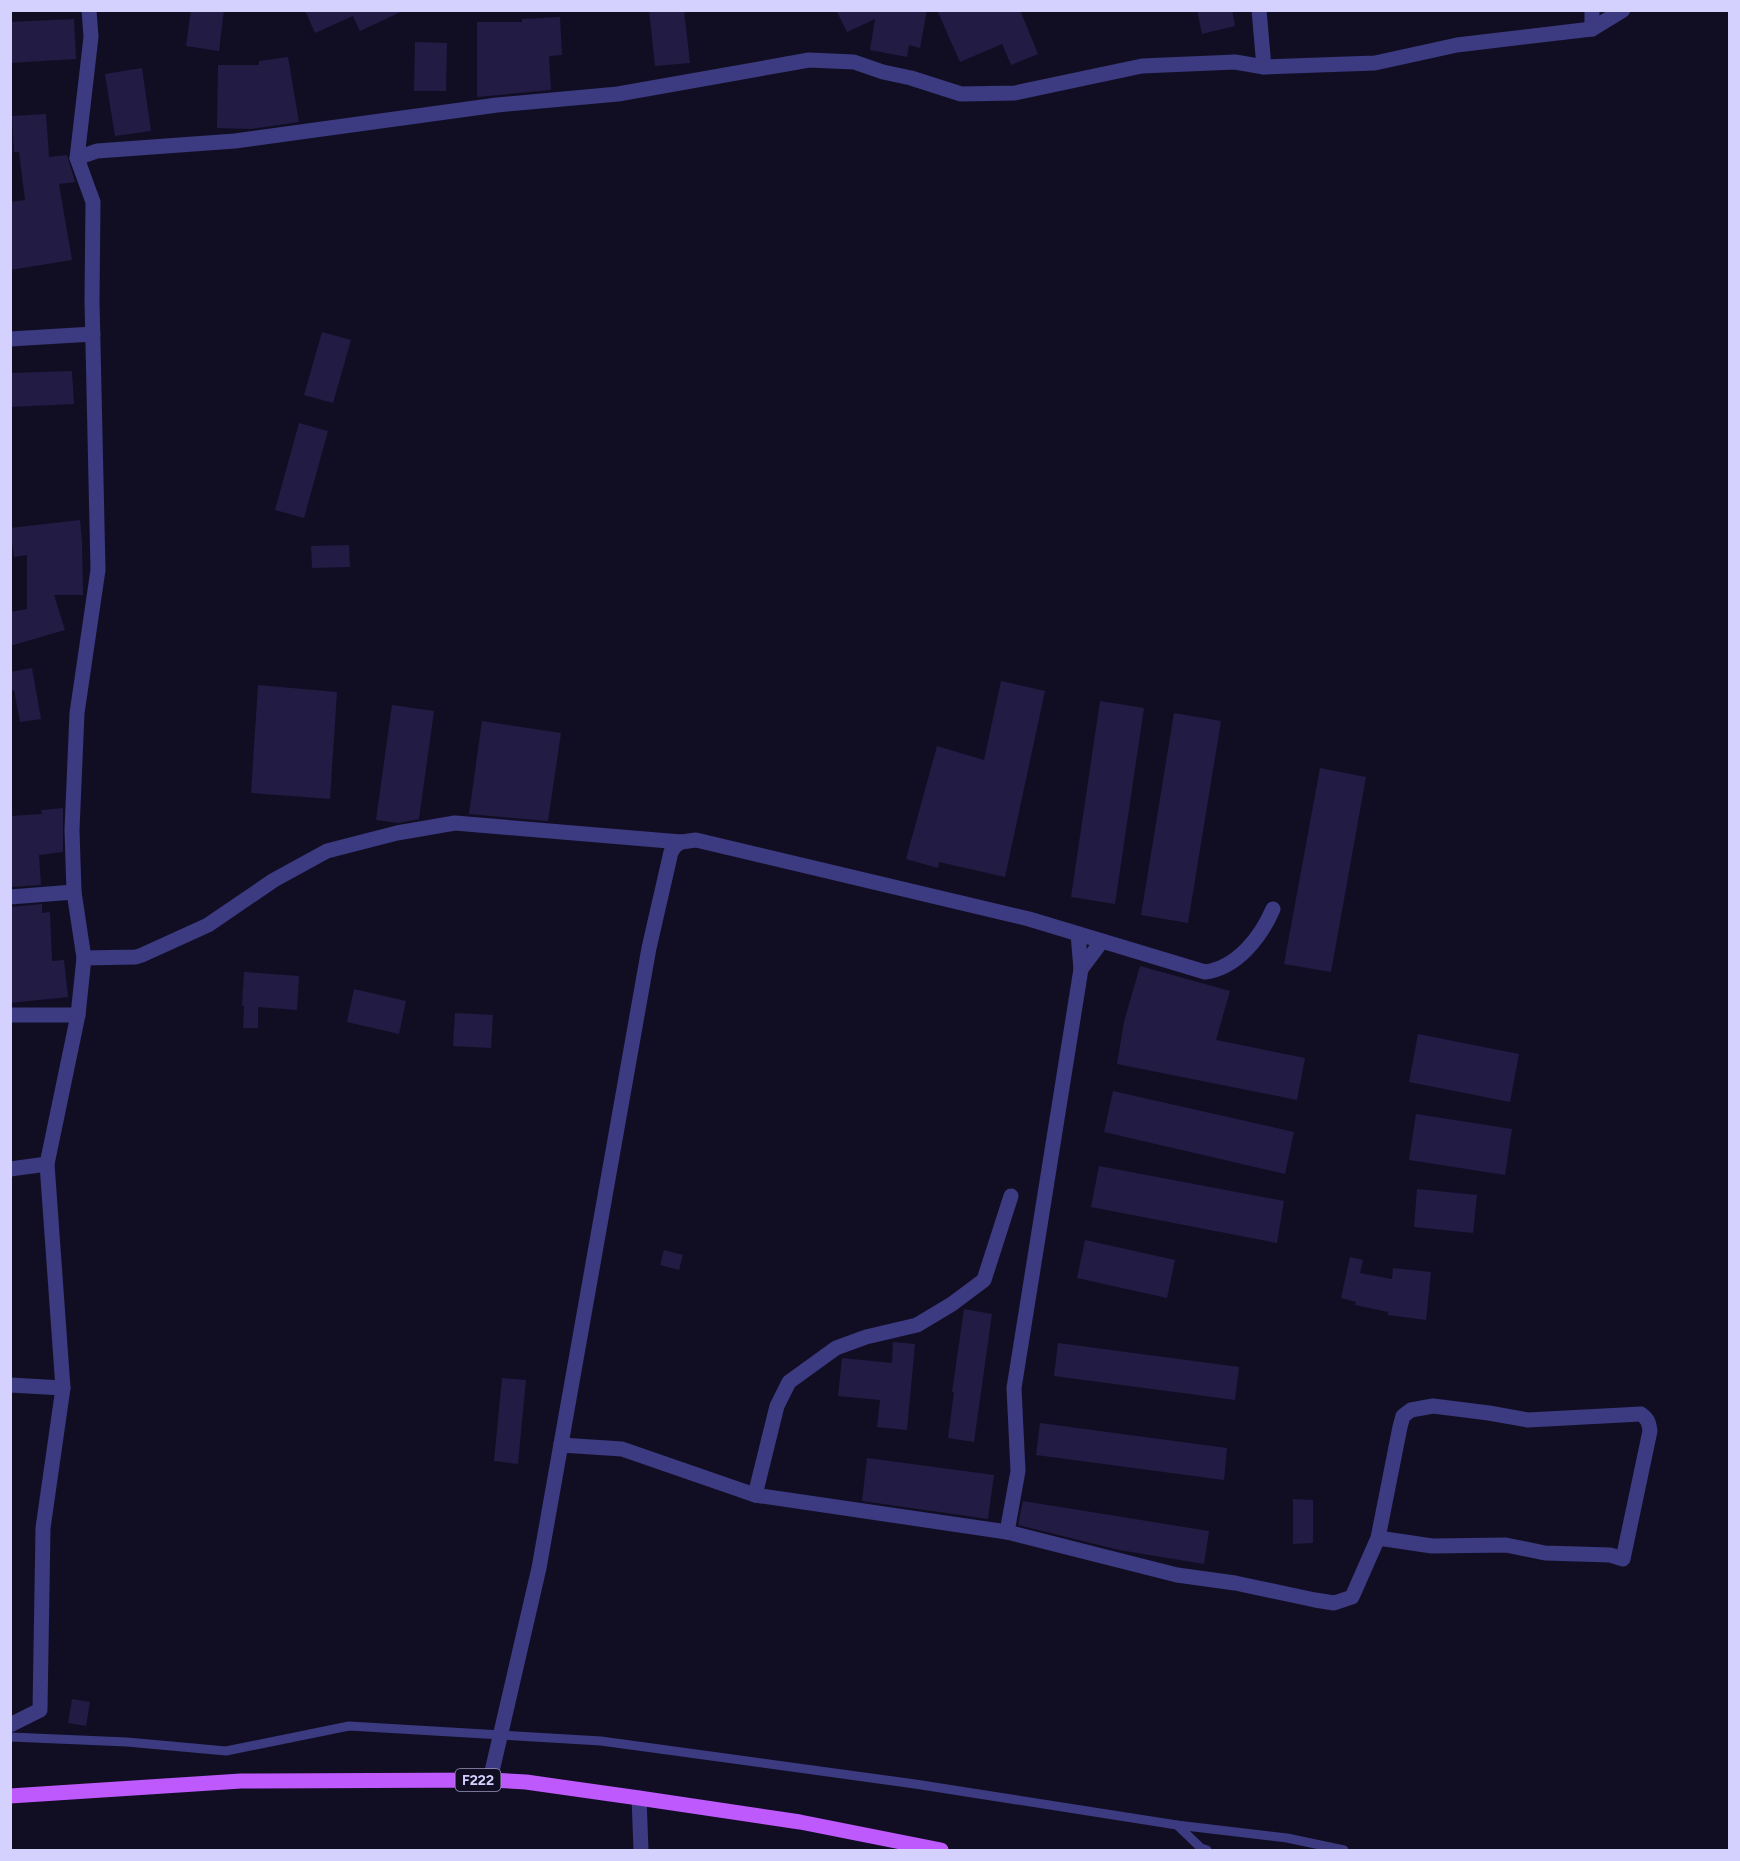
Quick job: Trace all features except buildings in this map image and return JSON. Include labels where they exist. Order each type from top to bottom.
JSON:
[{"type":"main road","name":"F222","points":[[10,1796],[241,1781],[490,1780],[526,1782],[800,1822],[941,1851]]},
{"type":"street","points":[[10,1725],[40,1710],[43,1528],[63,1388],[47,1164],[78,1015],[84,958],[74,892],[72,830],[77,713],[98,570],[93,202],[77,158],[91,37],[89,10]]},
{"type":"street","points":[[1259,10],[1264,67]]},
{"type":"street","points":[[1592,10],[1592,29]]},
{"type":"street","points":[[77,158],[97,151],[235,141],[497,105],[618,94],[809,60],[854,62],[961,94],[1015,93],[1142,66],[1235,62],[1264,67],[1375,63],[1457,45],[1592,29],[1623,10]]},
{"type":"street","points":[[10,339],[93,334]]},
{"type":"street","points":[[84,958],[136,957],[208,925],[274,880],[327,851],[397,832],[455,823],[681,842],[696,840],[1029,919],[1204,972],[1214,971],[1236,960],[1268,922],[1273,909]]},
{"type":"street","points":[[490,1780],[539,1568],[649,948],[671,852],[681,842]]},
{"type":"street","points":[[10,897],[74,892]]},
{"type":"street","points":[[1007,1532],[1018,1471],[1014,1388],[1081,969],[1078,934]]},
{"type":"street","points":[[1081,969],[1102,941]]},
{"type":"street","points":[[10,1015],[78,1015]]},
{"type":"street","points":[[10,1169],[47,1164]]},
{"type":"street","points":[[755,1495],[777,1406],[789,1382],[836,1348],[866,1337],[917,1325],[952,1305],[984,1280],[1011,1196]]},
{"type":"street","points":[[10,1385],[63,1388]]},
{"type":"street","points":[[561,1445],[622,1449],[755,1495],[1007,1532],[1177,1575],[1334,1603],[1352,1596],[1378,1538],[1400,1427],[1403,1416],[1411,1410],[1433,1406],[1528,1420],[1641,1414],[1649,1423],[1650,1431],[1623,1559],[1610,1555],[1545,1553],[1506,1545],[1432,1546],[1378,1538]]},
{"type":"street","points":[[639,1798],[641,1851]]},
{"type":"lane","points":[[10,1737],[127,1742],[226,1751],[349,1726],[601,1741],[915,1784],[1177,1825],[1287,1838],[1344,1851]]},
{"type":"lane","points":[[1177,1825],[1207,1851]]}]
